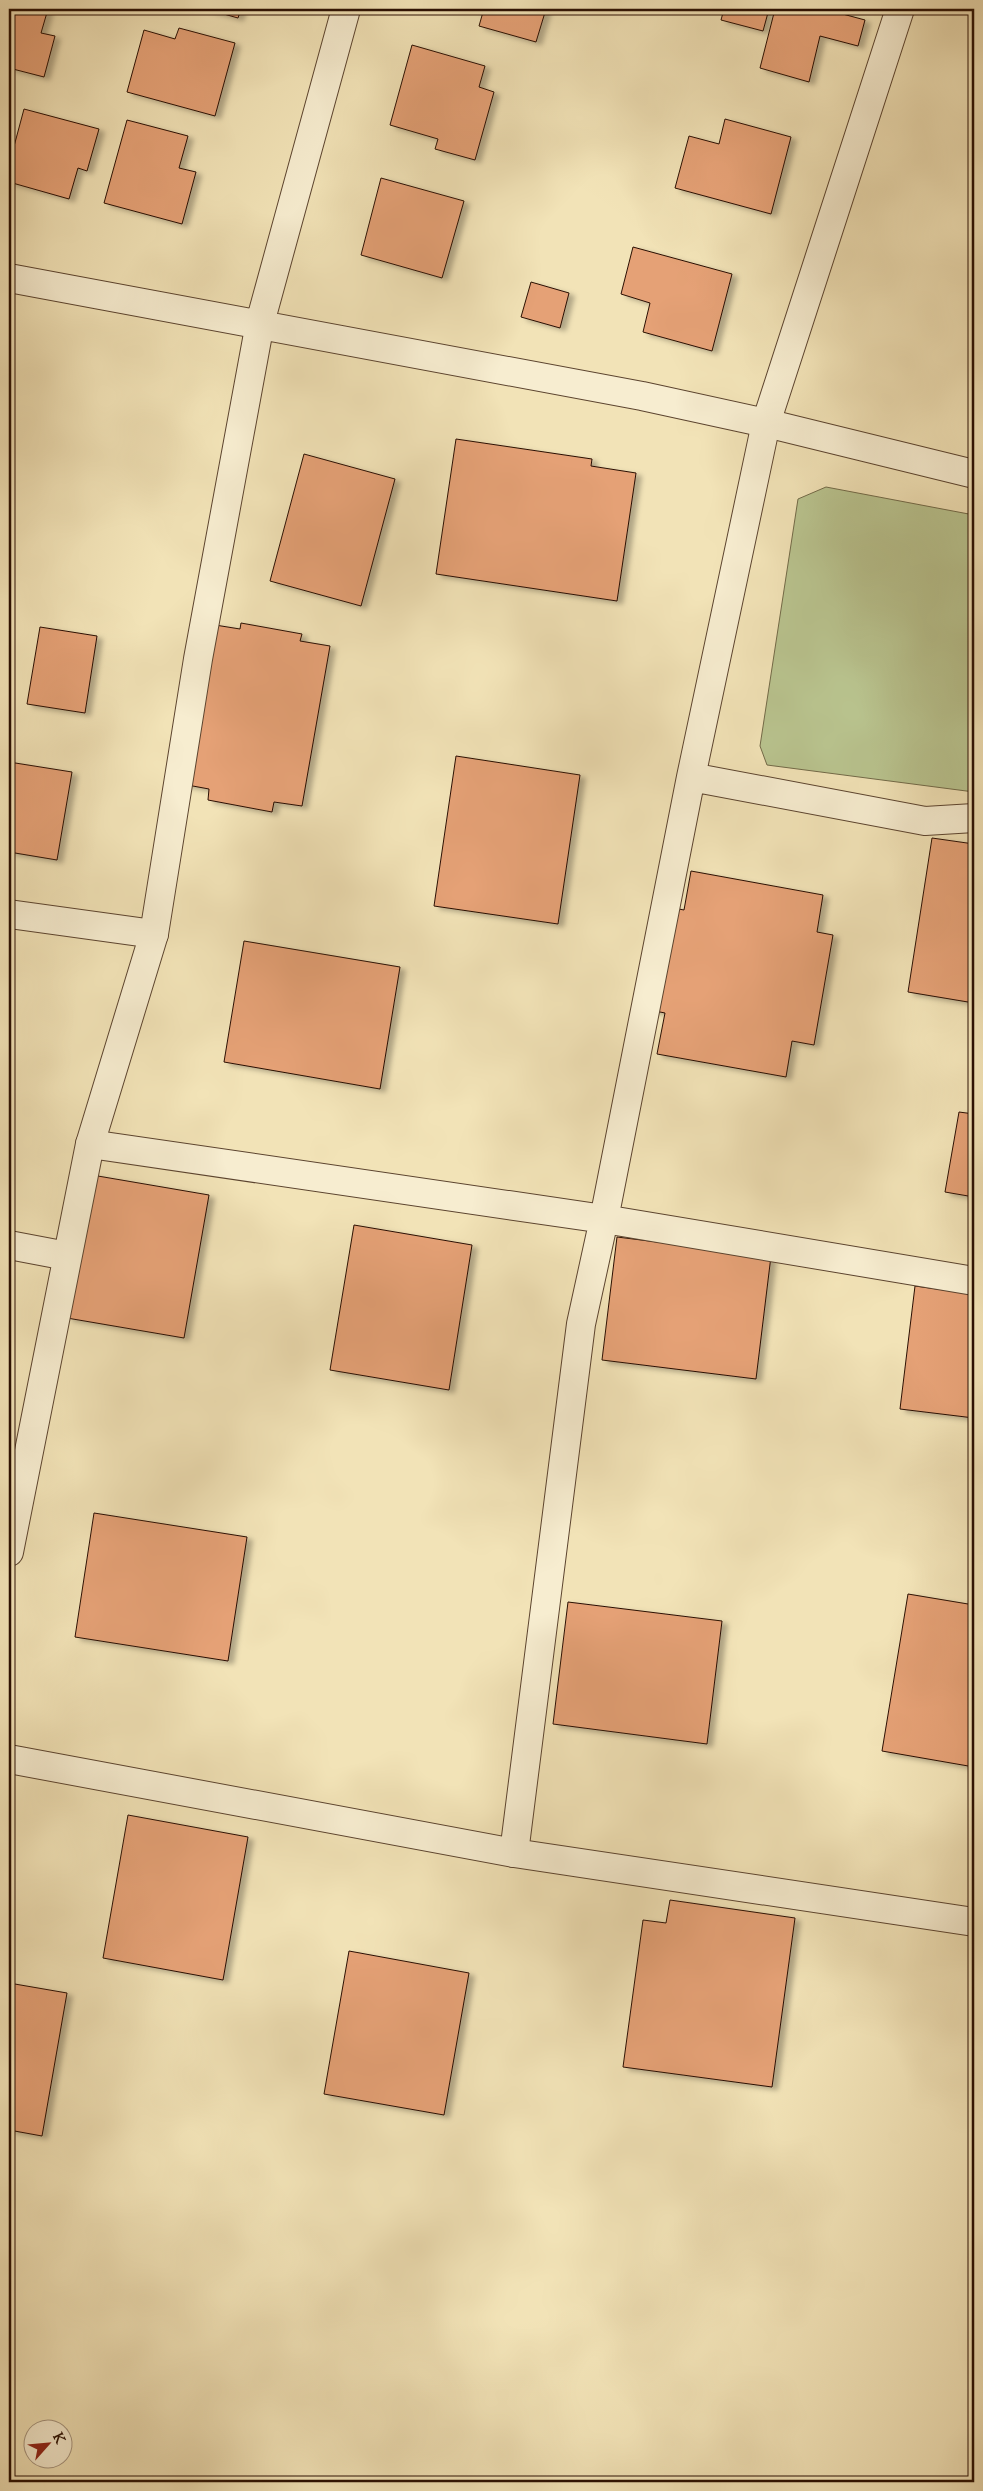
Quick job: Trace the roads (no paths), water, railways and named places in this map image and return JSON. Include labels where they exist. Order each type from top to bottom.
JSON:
[{"type":"street","points":[[9,1552],[90,1144],[154,934],[198,659],[260,323],[346,9]]},
{"type":"street","points":[[514,1853],[581,1324],[604,1219],[691,777],[766,422],[900,9]]},
{"type":"street","points":[[9,278],[260,323],[642,396],[766,422],[974,474]]},
{"type":"street","points":[[691,777],[925,820],[974,818]]},
{"type":"street","points":[[9,914],[154,934]]},
{"type":"street","points":[[90,1144],[604,1219],[974,1281]]},
{"type":"street","points":[[9,1245],[67,1256]]},
{"type":"street","points":[[9,1759],[514,1853],[974,1922]]}]
